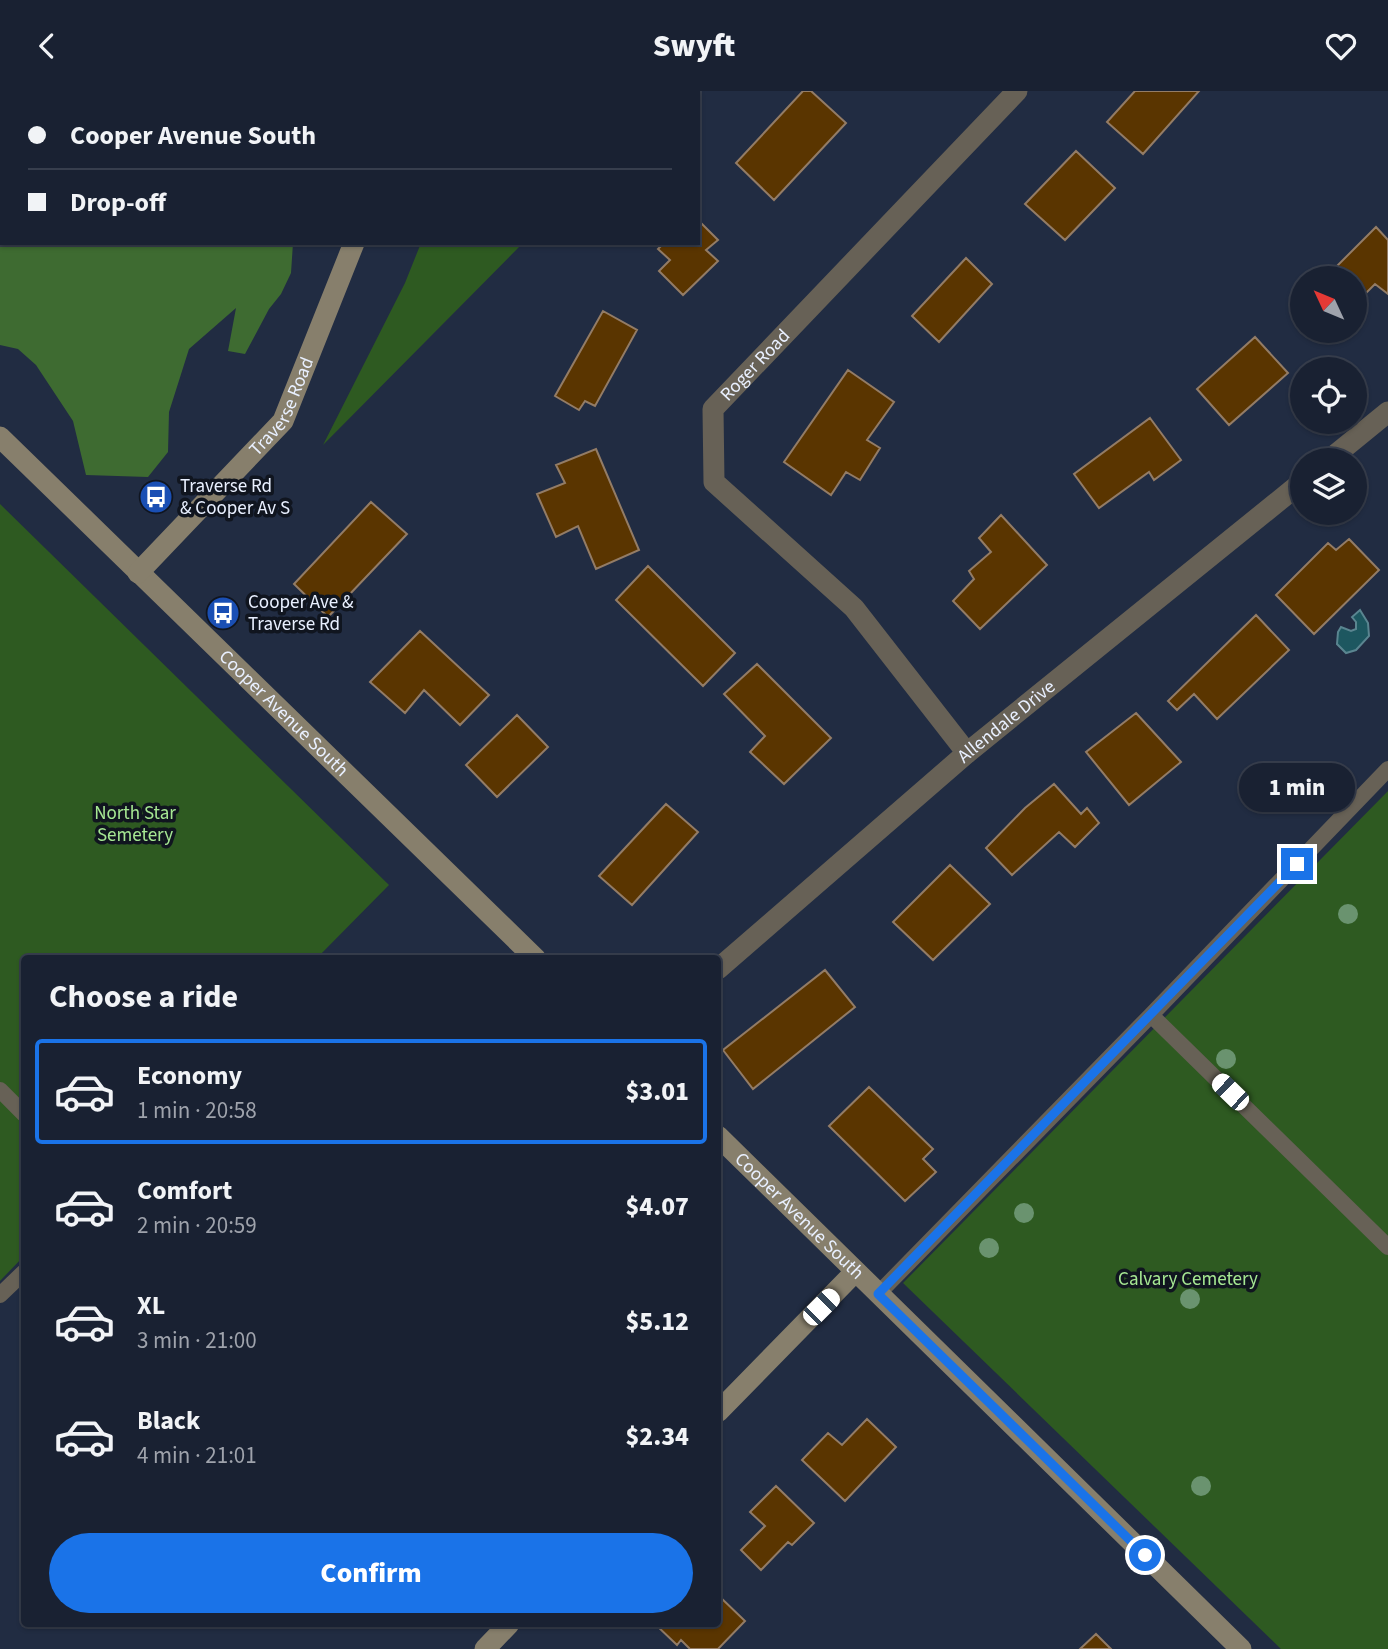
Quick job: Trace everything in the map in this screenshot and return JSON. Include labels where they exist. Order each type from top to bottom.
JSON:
[{"type":"street","name":"Roger Road","points":[[967,753],[854,608],[714,482],[713,409],[1017,91]]},
{"type":"street","name":"Traverse Road","points":[[138,573],[283,421],[353,245]]},
{"type":"street","points":[[1344,448],[1388,412]]},
{"type":"street","name":"Cooper Avenue South","points":[[0,437],[532,955]]},
{"type":"street","name":"Allendale Drive","points":[[721,966],[967,753],[1290,492]]},
{"type":"street","name":"Cooper Avenue South","points":[[721,1139],[1241,1649]]},
{"type":"street","points":[[721,1409],[855,1272]]},
{"type":"street","points":[[485,1649],[506,1627]]},
{"type":"lane","points":[[878,1294],[1388,769]]},
{"type":"lane","points":[[1151,1015],[1388,1247]]},
{"type":"lane","points":[[0,1090],[21,1111]]},
{"type":"lane","points":[[0,1295],[21,1275]]},
{"type":"green space","points":[[0,245],[293,245],[291,273],[245,354],[228,351],[236,308],[189,349],[169,412],[168,452],[148,477],[86,475],[73,421],[36,365],[18,349],[0,345]]},
{"type":"green space","points":[[420,245],[521,245],[323,445],[405,283]]},
{"type":"green space","name":"North Star Semetery","points":[[0,504],[389,885],[320,955],[21,955],[21,1259],[0,1281]]},
{"type":"green space","name":"Calvary Cemetery","points":[[1388,791],[1388,1649],[1281,1649],[903,1283]]},
{"type":"shaded area","points":[[1360,610],[1368,623],[1369,636],[1356,650],[1346,653],[1337,644],[1338,632],[1341,627],[1351,631],[1356,629],[1356,622],[1352,617]]},
{"type":"building","points":[[803,91],[811,91],[846,123],[774,200],[736,163]]},
{"type":"building","points":[[1135,91],[1199,91],[1143,154],[1107,122]]},
{"type":"building","points":[[1076,151],[1115,188],[1065,240],[1025,204]]},
{"type":"building","points":[[700,222],[718,240],[706,250],[718,261],[683,295],[659,271],[670,260],[658,249],[662,245],[700,245]]},
{"type":"building","points":[[1376,227],[1388,240],[1388,294],[1375,284],[1367,292],[1367,266],[1337,266]]},
{"type":"building","points":[[966,258],[992,284],[939,342],[912,316]]},
{"type":"building","points":[[603,311],[637,330],[595,406],[585,401],[579,410],[555,396]]},
{"type":"building","points":[[1255,337],[1288,373],[1229,425],[1197,389]]},
{"type":"building","points":[[848,370],[894,402],[867,440],[880,448],[860,480],[846,472],[831,495],[784,462]]},
{"type":"building","points":[[1150,418],[1181,460],[1154,480],[1149,472],[1099,508],[1074,474]]},
{"type":"building","points":[[596,449],[639,550],[596,569],[578,526],[556,537],[537,494],[565,483],[556,465]]},
{"type":"building","points":[[371,502],[407,534],[328,617],[294,584]]},
{"type":"building","points":[[1001,515],[1047,565],[980,629],[953,601],[974,579],[969,571],[991,552],[979,538]]},
{"type":"building","points":[[1349,539],[1379,570],[1314,634],[1276,595],[1328,543],[1336,550]]},
{"type":"building","points":[[648,566],[735,653],[703,686],[616,600]]},
{"type":"building","points":[[1256,615],[1289,650],[1217,719],[1194,694],[1177,710],[1168,701]]},
{"type":"building","points":[[420,631],[489,695],[460,725],[424,690],[405,713],[370,682]]},
{"type":"building","points":[[757,664],[831,738],[784,784],[750,752],[765,736],[724,694]]},
{"type":"building","points":[[1136,713],[1181,762],[1129,805],[1086,752]]},
{"type":"building","points":[[517,715],[548,747],[497,797],[466,765]]},
{"type":"building","points":[[1054,784],[1081,814],[1087,808],[1099,823],[1075,847],[1059,832],[1012,875],[986,848],[1025,808]]},
{"type":"building","points":[[666,804],[698,832],[632,905],[599,876]]},
{"type":"building","points":[[950,865],[990,904],[933,960],[893,922]]},
{"type":"building","points":[[825,970],[855,1007],[753,1089],[723,1050]]},
{"type":"building","points":[[869,1087],[933,1149],[923,1159],[936,1172],[905,1201],[829,1126]]},
{"type":"building","points":[[867,1419],[896,1447],[845,1501],[802,1460],[828,1433],[842,1445]]},
{"type":"building","points":[[776,1486],[814,1523],[792,1545],[788,1542],[761,1570],[741,1550],[765,1526],[750,1512]]},
{"type":"building","points":[[721,1598],[745,1621],[718,1649],[690,1649],[681,1640],[677,1645],[658,1627],[721,1627]]},
{"type":"building","points":[[1096,1634],[1111,1649],[1080,1649]]},
{"type":"place","name":"Traverse Rd & Cooper Av S","points":[[156,497]]},
{"type":"place","name":"Cooper Ave & Traverse Rd","points":[[223,613]]},
{"type":"route","points":[[1145,1555],[878,1294],[1297,864]]}]
